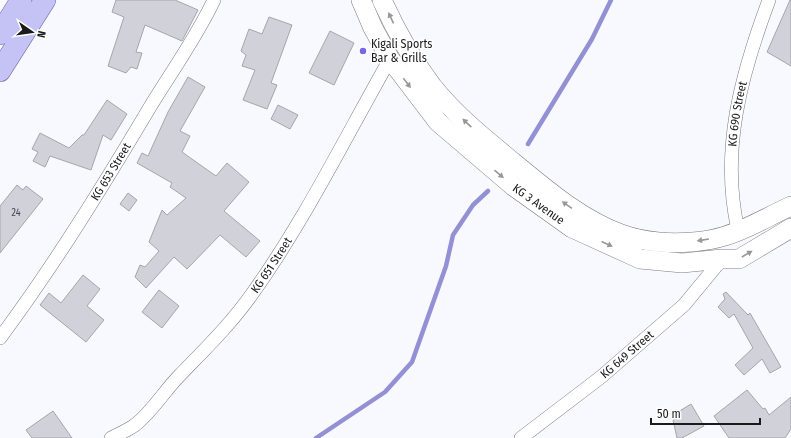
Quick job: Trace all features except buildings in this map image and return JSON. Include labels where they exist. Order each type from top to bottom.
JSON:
[{"type":"main road","points":[[0,34],[20,0]]},
{"type":"main road","points":[[0,71],[45,0]]},
{"type":"main road","name":"KG 3 Avenue","points":[[361,0],[373,28],[390,59],[438,122],[513,186],[572,228],[640,259],[682,263],[739,259],[791,228]]},
{"type":"main road","name":"KG 3 Avenue","points":[[382,0],[399,37],[433,87],[450,107],[484,139],[569,206],[621,234],[660,242],[694,241],[724,236],[791,206]]},
{"type":"street","name":"KG 653 Street","points":[[0,338],[44,278],[82,222],[151,106],[199,30],[214,0]]},
{"type":"street","name":"KG 690 Street","points":[[738,230],[732,205],[731,187],[730,161],[733,131],[741,87],[755,38],[769,0]]},
{"type":"street","name":"KG 651 Street","points":[[111,438],[134,426],[148,413],[179,376],[208,348],[234,318],[252,294],[310,202],[390,59]]},
{"type":"street","name":"KG 649 Street","points":[[521,438],[601,377],[684,305],[722,259]]},
{"type":"waterway","points":[[528,144],[592,39],[611,0]]},
{"type":"waterway","points":[[316,438],[385,392],[412,362],[446,266],[453,235],[473,205],[488,191]]},
{"type":"place","name":"Kigali Sports Bar & Grills","points":[[363,51]]}]
